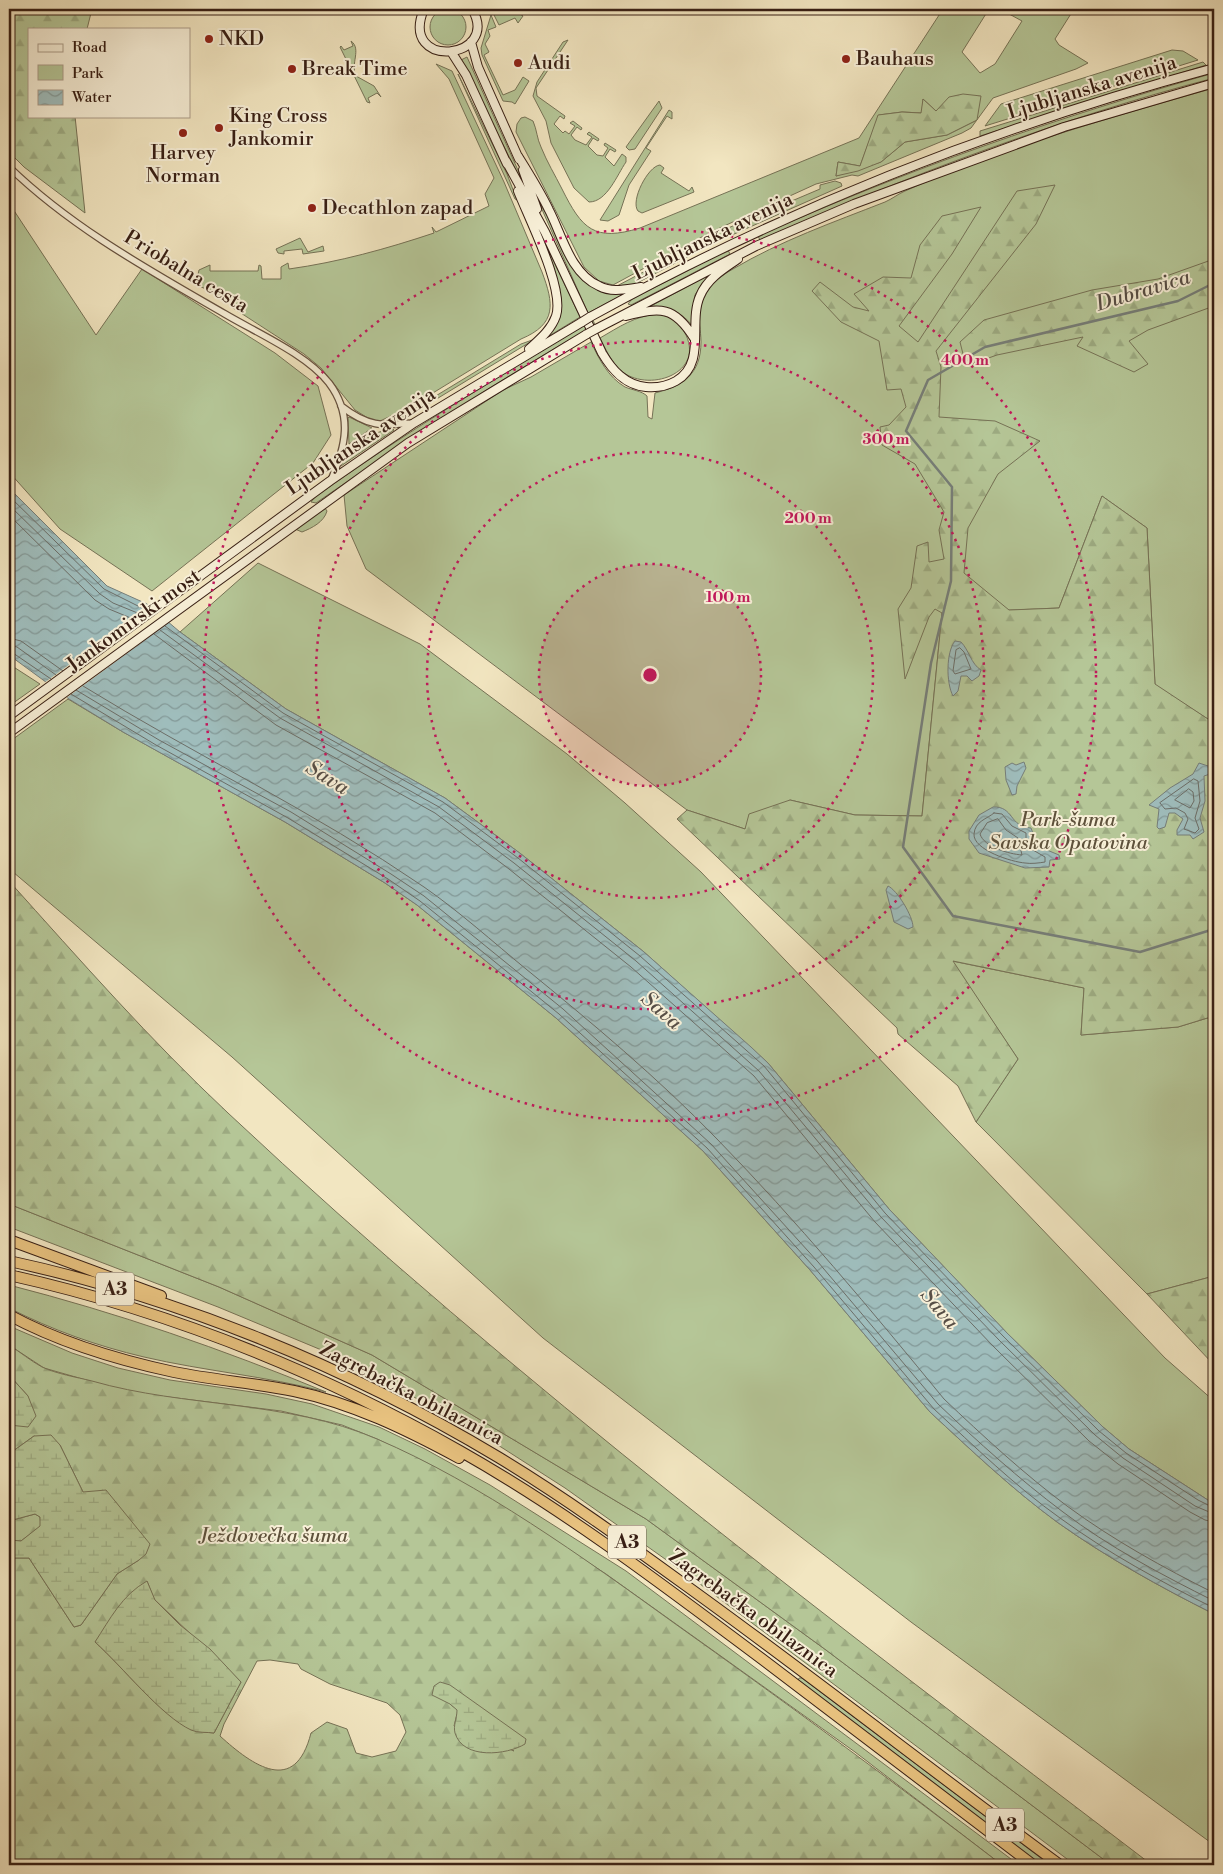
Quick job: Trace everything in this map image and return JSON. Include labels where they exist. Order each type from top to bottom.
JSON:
[{"type":"highway","points":[[9,1240],[207,1312],[221,1323]]},
{"type":"highway","name":"A3","points":[[9,1261],[91,1282],[221,1323]]},
{"type":"highway","name":"A3","points":[[9,1275],[86,1294],[182,1325],[295,1369],[422,1430],[498,1474]]},
{"type":"highway","points":[[9,1315],[36,1330],[139,1363],[173,1372],[294,1391],[327,1400],[416,1435],[483,1472],[498,1474]]},
{"type":"highway","name":"Zagrebačka obilaznica","points":[[221,1323],[354,1381],[410,1408],[522,1473],[640,1552],[1060,1865]]},
{"type":"highway","name":"Zagrebačka obilaznica","points":[[498,1474],[599,1540],[692,1607],[1033,1865]]},
{"type":"main road","points":[[424,9],[420,20],[423,38],[435,50],[452,53],[462,50],[471,42],[476,31],[477,22],[472,9]]},
{"type":"main road","points":[[471,42],[478,67],[518,156],[545,232]]},
{"type":"main road","points":[[452,53],[466,75],[506,161],[553,279],[558,303],[555,319],[548,330],[519,359]]},
{"type":"main road","name":"Ljubljanska avenija","points":[[270,525],[414,423],[519,359],[590,317],[648,286],[794,215],[965,147],[1112,97],[1214,68]]},
{"type":"main road","name":"Ljubljanska avenija","points":[[278,536],[408,443],[587,334],[756,246],[854,204],[988,153],[1073,124],[1214,83]]},
{"type":"main road","points":[[518,156],[550,212],[573,260],[588,279],[600,287],[614,290],[648,286]]},
{"type":"main road","points":[[506,161],[545,232],[602,353],[622,378],[646,387],[663,386],[677,380],[684,374],[692,362],[696,308],[702,290],[713,277],[756,246]]},
{"type":"main road","points":[[615,318],[647,310],[663,310],[680,318],[694,338]]},
{"type":"main road","name":"Jankomirski most","points":[[9,716],[270,525]]},
{"type":"main road","name":"Jankomirski most","points":[[9,733],[278,536]]},
{"type":"street","name":"Priobalna cesta","points":[[9,167],[80,227],[137,264],[306,362],[329,384],[342,406],[357,419],[379,426],[414,423]]},
{"type":"street","name":"Priobalna cesta","points":[[330,481],[343,450],[345,436],[342,406]]},
{"type":"green space","points":[[13,9],[92,9],[87,28],[28,28],[28,118],[75,118],[85,213],[24,167],[9,152],[9,12]]},
{"type":"green space","points":[[448,9],[455,10],[461,14],[465,20],[465,34],[461,40],[455,44],[448,45],[441,44],[435,40],[431,34],[430,27],[431,20],[435,14],[441,10]]},
{"type":"green space","points":[[497,9],[512,9],[523,16],[518,23],[515,18],[499,25],[493,13]]},
{"type":"green space","points":[[943,9],[989,9],[962,52],[980,73],[995,64],[1022,21],[1000,9],[1074,9],[1055,39],[1059,45],[1088,63],[993,98],[977,120],[971,128],[962,133],[858,176],[852,175],[816,184],[711,232],[613,285],[599,281],[584,267],[516,132],[517,124],[521,118],[525,117],[533,121],[546,158],[569,203],[583,223],[591,229],[611,233],[640,228],[859,138]],"holes":[[[923,99],[936,111],[977,120],[947,135],[905,142],[881,162],[836,176],[838,162],[860,166],[879,115],[902,112],[922,113]]]},
{"type":"green space","points":[[491,15],[496,27],[488,30],[490,36],[485,44],[489,52],[484,55],[503,95],[515,90],[523,77],[529,81],[515,104],[503,101],[482,55],[481,48]]},
{"type":"green space","points":[[568,40],[536,88],[537,96],[565,116],[564,119],[560,116],[554,124],[563,133],[565,131],[569,134],[575,126],[570,123],[573,121],[582,128],[581,130],[577,127],[571,135],[575,140],[586,145],[592,137],[587,134],[589,132],[599,139],[598,141],[593,138],[588,146],[597,155],[603,156],[608,148],[604,145],[605,143],[616,150],[615,152],[610,149],[605,157],[614,166],[622,154],[626,157],[626,162],[606,193],[601,198],[589,202],[574,188],[551,143],[546,121],[533,96],[537,82],[563,42]]},
{"type":"green space","points":[[351,41],[356,48],[354,67],[356,76],[374,86],[381,97],[377,93],[368,98],[370,103],[367,102],[340,47],[344,50],[353,46]]},
{"type":"green space","points":[[1172,50],[1183,51],[1198,60],[985,126],[1001,104]]},
{"type":"green space","points":[[467,57],[526,188],[526,191],[461,60]]},
{"type":"green space","points":[[1203,62],[1206,65],[980,136],[980,131]]},
{"type":"green space","points":[[436,64],[452,71],[504,182],[546,283],[550,312],[547,320],[533,333],[410,407],[380,421],[371,420],[355,410],[321,368],[304,354],[230,306],[232,299],[201,287],[197,279],[199,270],[210,265],[210,271],[258,271],[259,265],[261,266],[262,279],[281,279],[281,267],[288,263],[289,269],[326,263],[380,250],[434,233],[432,227],[436,232],[489,206],[485,194],[494,178],[449,79]]},
{"type":"green space","points":[[1214,73],[1214,78],[1098,112],[984,150],[871,193],[760,240],[758,236],[870,189],[983,146],[1098,108]]},
{"type":"green space","points":[[458,74],[507,174],[517,200],[515,199]]},
{"type":"green space","points":[[1214,88],[1214,723],[1155,685],[1147,528],[1102,496],[1059,608],[942,613],[922,816],[855,815],[790,800],[745,829],[687,810],[366,569],[347,526],[344,495],[503,390],[531,377],[591,342],[609,373],[619,383],[647,396],[648,417],[652,419],[655,393],[674,387],[694,370],[700,353],[699,317],[704,296],[712,285],[733,269],[788,241],[885,202],[942,175],[1019,147],[1097,122]]},
{"type":"green space","points":[[963,94],[981,96],[977,120],[947,135],[905,142],[881,162],[858,171],[836,176],[838,162],[860,166],[878,115],[902,112],[921,113],[923,99],[936,111],[949,97]]},
{"type":"green space","points":[[659,101],[662,108],[635,149],[629,150],[626,147]]},
{"type":"green space","points":[[669,110],[672,112],[672,119],[667,116],[646,148],[651,151],[629,185],[619,215],[608,221],[600,220]]},
{"type":"green space","points":[[660,165],[664,168],[661,173],[689,191],[692,187],[694,192],[642,213],[638,211],[636,206],[638,192],[650,171]]},
{"type":"green space","points":[[835,181],[841,183],[842,186],[714,243],[635,284],[615,287],[721,231],[820,189],[820,185]]},
{"type":"green space","name":"Park-šuma Savska Opatovina","points":[[1055,185],[1036,224],[936,351],[941,367],[939,417],[995,421],[1040,441],[998,474],[968,528],[964,573],[1009,610],[1059,608],[1102,496],[1147,528],[1155,684],[1214,723],[1214,1016],[1178,1027],[1081,1035],[1084,988],[953,961],[1018,1059],[976,1122],[958,1086],[898,1034],[897,1028],[677,819],[687,810],[745,829],[749,814],[790,800],[855,815],[922,816],[942,613],[935,609],[929,617],[905,679],[898,609],[911,588],[917,546],[928,542],[929,562],[944,559],[939,530],[944,512],[915,464],[882,445],[880,427],[889,425],[906,407],[901,389],[887,390],[879,341],[841,322],[812,291],[820,282],[853,307],[869,311],[854,294],[883,277],[911,278],[920,245],[942,216],[981,207],[952,254],[899,326],[918,342],[1017,191]]},
{"type":"green space","points":[[9,203],[96,335],[142,269],[275,353],[318,386],[331,435],[313,463],[152,591],[60,529],[9,472]]},
{"type":"green space","points":[[540,205],[554,227],[571,263],[587,283],[598,290],[624,294],[588,313]]},
{"type":"green space","points":[[528,207],[580,317],[549,336],[560,315],[560,293]]},
{"type":"green space","points":[[300,238],[308,252],[323,246],[324,251],[303,254],[302,249],[284,251],[284,254],[278,253],[276,249]]},
{"type":"green space","points":[[728,250],[730,254],[631,305],[628,304],[632,299]]},
{"type":"green space","points":[[1214,259],[1214,306],[1148,330],[1129,341],[1148,364],[1134,372],[1077,346],[1083,337],[997,355],[966,366],[960,342],[984,320],[1092,290],[1158,279]]},
{"type":"green space","points":[[709,275],[695,295],[692,325],[683,316],[673,311],[663,307],[651,306]]},
{"type":"green space","points":[[657,314],[674,320],[684,330],[690,349],[687,361],[679,371],[668,377],[655,380],[641,380],[628,375],[614,364],[600,338],[634,320]]},
{"type":"green space","points":[[593,320],[595,325],[454,411],[316,503],[311,502],[315,497],[349,473],[417,428]]},
{"type":"green space","points":[[535,339],[407,417],[393,422],[521,344]]},
{"type":"green space","points":[[348,418],[372,428],[349,444]]},
{"type":"green space","points":[[393,429],[341,466],[349,453],[362,441],[378,432]]},
{"type":"green space","points":[[325,508],[327,511],[323,518],[310,529],[302,532],[295,529]]},
{"type":"green space","points":[[258,563],[420,644],[567,754],[625,803],[701,872],[1165,1358],[1214,1401],[1214,1504],[1129,1449],[1103,1427],[1007,1333],[889,1209],[768,1063],[644,952],[521,854],[445,798],[286,709],[180,632]]},
{"type":"green space","points":[[9,664],[40,684],[9,706]]},
{"type":"green space","points":[[68,699],[123,732],[285,822],[385,883],[417,905],[556,1018],[703,1151],[810,1270],[930,1412],[992,1469],[1057,1522],[1095,1547],[1154,1582],[1214,1614],[1214,1845],[911,1622],[543,1338],[232,1057],[9,868],[9,742]]},
{"type":"green space","points":[[9,881],[116,999],[199,1085],[338,1214],[450,1311],[680,1501],[1152,1865],[1111,1865],[826,1650],[646,1519],[372,1355],[219,1287],[9,1204]]},
{"type":"green space","points":[[952,961],[1084,988],[1081,1035],[1178,1027],[1214,1016],[1214,1276],[1147,1294],[976,1122],[1018,1059]]},
{"type":"green space","points":[[9,1204],[219,1287],[372,1355],[646,1519],[826,1650],[1111,1865],[1075,1865],[696,1581],[565,1488],[501,1447],[360,1366],[218,1307],[9,1227]]},
{"type":"green space","points":[[1214,1276],[1214,1365],[1147,1294]]},
{"type":"green space","points":[[9,1285],[90,1307],[169,1333],[248,1361],[326,1392],[303,1386],[167,1362],[126,1353],[92,1342],[58,1330],[9,1308]]},
{"type":"green space","points":[[9,1326],[72,1353],[118,1368],[170,1380],[266,1394],[312,1404],[379,1427],[425,1449],[490,1485],[626,1571],[1019,1865],[1002,1865],[855,1752],[606,1574],[507,1510],[427,1463],[377,1439],[342,1425],[281,1411],[128,1392],[44,1368],[9,1345]]},
{"type":"green space","name":"Ježdovečka šuma","points":[[9,1345],[42,1367],[60,1373],[128,1390],[308,1417],[343,1426],[416,1457],[493,1499],[604,1573],[839,1742],[1002,1865],[839,1865],[842,1862],[834,1865],[9,1865],[9,1551],[12,1558],[29,1558],[74,1627],[81,1625],[117,1574],[139,1560],[83,1492],[60,1445],[34,1436],[9,1454],[9,1425],[12,1427],[28,1396],[9,1375]],"holes":[[[147,1581],[154,1599],[241,1682],[214,1733],[191,1729],[166,1712],[95,1642]],[[270,1660],[298,1664],[301,1669],[330,1684],[387,1703],[400,1715],[406,1732],[396,1751],[372,1757],[356,1753],[347,1729],[327,1722],[311,1733],[304,1752],[295,1764],[284,1770],[259,1765],[246,1757],[220,1736],[224,1724],[257,1661]],[[450,1704],[514,1751],[454,1726],[458,1710]]]},
{"type":"green space","points":[[9,1375],[28,1396],[36,1416],[28,1427],[9,1425]]},
{"type":"green space","points":[[51,1435],[60,1445],[83,1492],[106,1490],[150,1544],[146,1554],[117,1574],[81,1625],[74,1627],[29,1558],[12,1558],[9,1551],[10,1540],[21,1541],[40,1526],[40,1517],[35,1514],[9,1521],[9,1454],[34,1436]]},
{"type":"green space","points":[[35,1514],[40,1517],[41,1526],[21,1541],[10,1540],[9,1547],[9,1521]]},
{"type":"green space","points":[[147,1581],[155,1600],[180,1625],[210,1649],[241,1682],[214,1733],[193,1731],[167,1714],[95,1642],[111,1616],[124,1600],[130,1593]]},
{"type":"green space","points":[[799,1678],[802,1678],[1050,1865],[1041,1865],[798,1681]]},
{"type":"green space","points":[[440,1682],[450,1685],[526,1739],[525,1744],[508,1751],[486,1753],[467,1748],[460,1742],[455,1733],[454,1727],[457,1710],[450,1704],[432,1695],[434,1686]]},
{"type":"water","name":"Sava","points":[[9,488],[107,586],[147,604],[180,632],[286,709],[445,798],[521,854],[644,952],[751,1047],[768,1063],[889,1209],[1007,1333],[1103,1427],[1129,1449],[1214,1504],[1214,1614],[1154,1582],[1095,1547],[1057,1522],[992,1469],[930,1412],[810,1270],[703,1151],[556,1018],[417,905],[385,883],[285,822],[123,732],[69,699],[9,655]]},
{"type":"water","points":[[955,641],[961,642],[981,670],[979,676],[972,681],[967,676],[961,676],[958,691],[953,696],[949,683],[948,668],[950,652]]},
{"type":"water","points":[[1024,762],[1026,768],[1017,786],[1016,794],[1012,795],[1006,780],[1005,767],[1012,763],[1016,765]]},
{"type":"water","points":[[1199,763],[1214,768],[1213,773],[1204,776],[1205,801],[1200,818],[1204,832],[1193,839],[1190,835],[1177,835],[1177,830],[1183,819],[1175,813],[1169,813],[1165,827],[1159,829],[1157,827],[1159,809],[1149,805],[1170,788],[1193,774]]},
{"type":"water","points":[[993,807],[1005,810],[1019,824],[1031,828],[1034,836],[1030,843],[1059,855],[1060,859],[1050,860],[1049,867],[1025,868],[979,853],[969,839],[969,831],[979,815]]},
{"type":"water","points":[[888,886],[892,888],[904,904],[913,927],[908,929],[894,922],[886,890]]},
{"type":"pier","points":[[151,605],[171,621],[65,699],[44,683]]},
{"type":"waterway","name":"Dubravica","points":[[1214,283],[1178,301],[985,347],[928,380],[906,431],[952,487],[951,581],[931,663],[903,847],[953,916],[1140,952],[1214,929]]},
{"type":"place","name":"NKD","points":[[209,39]]},
{"type":"place","name":"Bauhaus","points":[[846,59]]},
{"type":"place","name":"Audi","points":[[518,63]]},
{"type":"place","name":"Break Time","points":[[292,69]]},
{"type":"place","name":"King Cross Jankomir","points":[[219,128]]},
{"type":"place","name":"Harvey Norman","points":[[183,133]]},
{"type":"place","name":"Decathlon zapad","points":[[312,208]]}]
